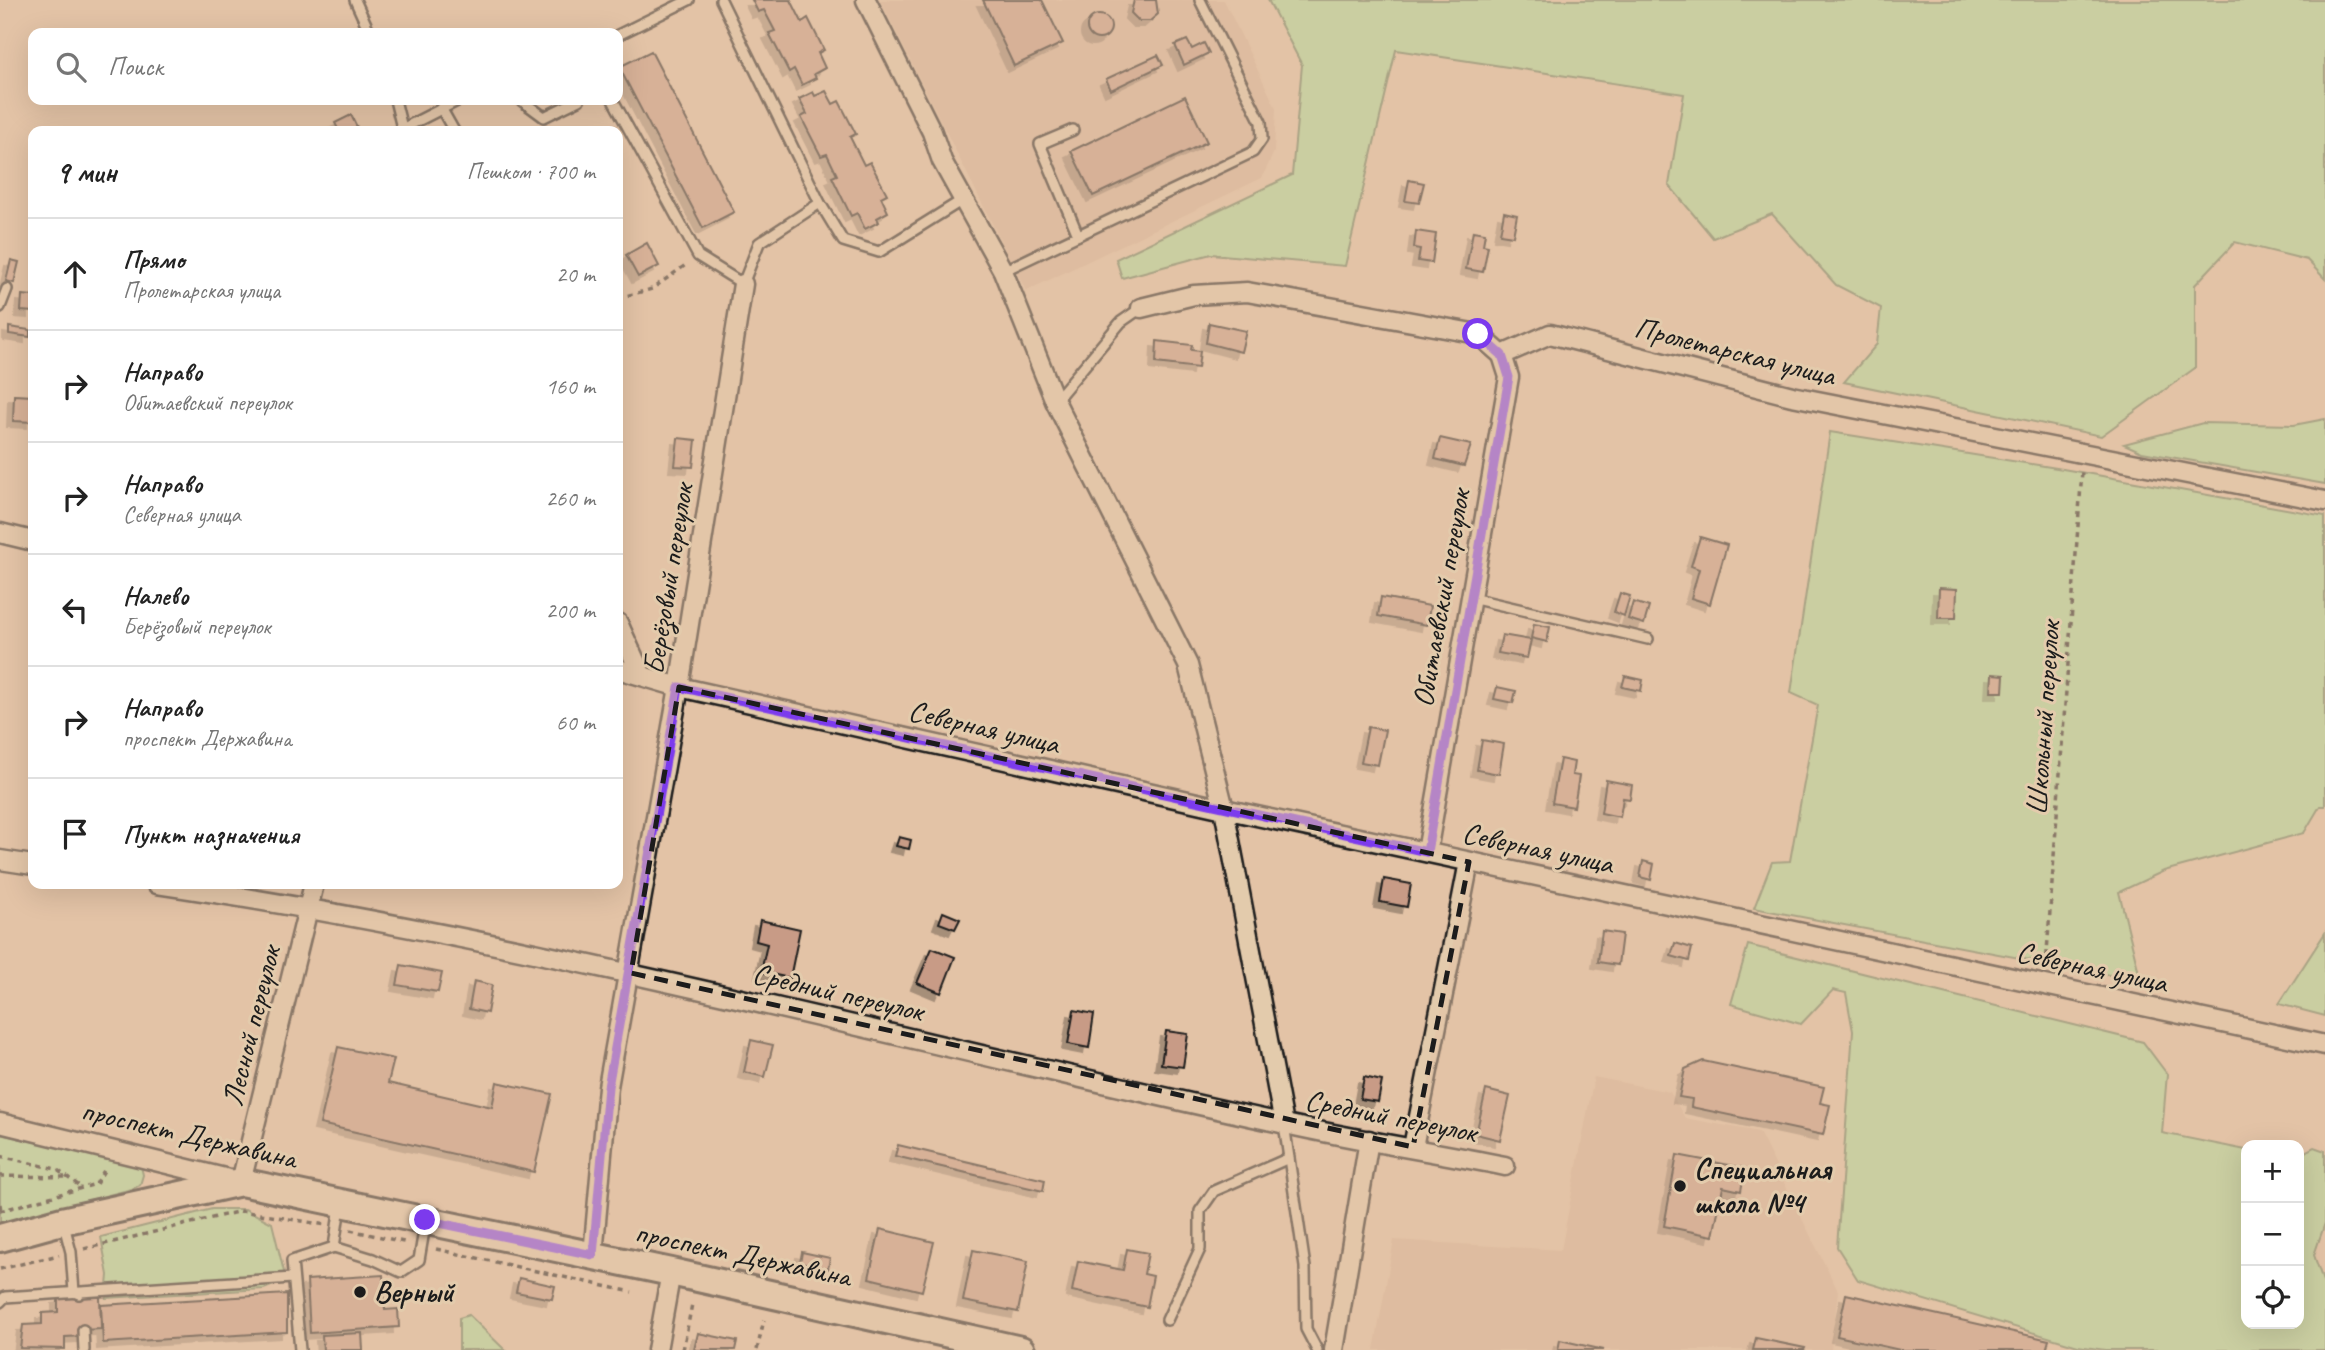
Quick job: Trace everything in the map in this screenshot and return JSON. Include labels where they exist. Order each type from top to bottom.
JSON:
[{"type":"main road","name":"проспект Державина","points":[[242,1182],[338,1215],[425,1220],[1021,1350]]},
{"type":"main road","points":[[0,1238],[62,1221],[242,1182]]},
{"type":"street","points":[[866,0],[932,132],[942,161],[1003,271],[1055,401],[1188,665],[1224,808],[1284,1124]]},
{"type":"street","name":"Берёзовый переулок","points":[[593,1255],[608,1087],[631,973],[743,285]]},
{"type":"street","points":[[1141,308],[1194,295],[1247,292],[1478,334],[1502,355]]},
{"type":"street","name":"Пролетарская улица","points":[[1502,355],[1550,334],[1792,396],[2325,501]]},
{"type":"street","name":"Обитаевский переулок","points":[[1427,852],[1509,377],[1502,355]]},
{"type":"street","points":[[0,533],[28,540]]},
{"type":"street","points":[[623,634],[641,674]]},
{"type":"street","name":"Северная улица","points":[[623,670],[679,687],[1469,862],[2325,1045]]},
{"type":"street","points":[[0,860],[28,864]]},
{"type":"street","points":[[1413,1147],[1469,862]]},
{"type":"street","name":"Средний переулок","points":[[192,889],[309,906],[631,973],[1284,1124],[1506,1166]]},
{"type":"street","name":"Лесной переулок","points":[[242,1182],[313,889]]},
{"type":"street","name":"проспект Державина","points":[[0,1123],[242,1182]]},
{"type":"street","points":[[1334,1350],[1369,1140]]},
{"type":"street","points":[[657,1350],[671,1272]]},
{"type":"lane","points":[[355,0],[368,28]]},
{"type":"lane","points":[[623,33],[689,0]]},
{"type":"lane","points":[[721,0],[820,203],[843,241],[879,252],[964,199]]},
{"type":"lane","points":[[1003,271],[1253,152],[1262,139],[1261,122],[1200,0]]},
{"type":"lane","points":[[396,105],[399,126]]},
{"type":"lane","points":[[407,126],[448,105]]},
{"type":"lane","points":[[528,105],[544,117],[569,105]]},
{"type":"lane","points":[[616,105],[698,256],[743,285],[759,243],[820,203]]},
{"type":"lane","points":[[441,108],[451,126]]},
{"type":"lane","points":[[1073,130],[1040,144],[1078,236]]},
{"type":"lane","points":[[0,307],[7,289]]},
{"type":"lane","points":[[1055,401],[1121,322],[1141,308]]},
{"type":"lane","points":[[1469,598],[1648,639]]},
{"type":"lane","points":[[1284,1124],[1305,1267],[1306,1329],[1317,1350]]},
{"type":"lane","points":[[1167,1320],[1200,1249],[1200,1210],[1214,1191],[1289,1158]]},
{"type":"lane","points":[[334,1247],[338,1215]]},
{"type":"lane","points":[[300,1350],[292,1261],[334,1247],[373,1258],[401,1272],[419,1260],[425,1220]]},
{"type":"lane","points":[[62,1221],[71,1252],[77,1293]]},
{"type":"lane","points":[[0,1302],[5,1297],[293,1278]]},
{"type":"lane","points":[[83,1330],[84,1350]]},
{"type":"path","points":[[623,297],[652,289],[698,256]]},
{"type":"path","name":"Школьный переулок","points":[[2044,985],[2083,453]]},
{"type":"path","points":[[0,1204],[1,1211],[96,1184],[106,1170],[108,1149]]},
{"type":"path","points":[[0,1156],[56,1169],[82,1188]]},
{"type":"path","points":[[0,1176],[67,1177]]},
{"type":"path","points":[[0,1269],[241,1210],[338,1215],[422,1246],[632,1292]]},
{"type":"path","points":[[682,1350],[692,1304]]},
{"type":"path","points":[[757,1350],[764,1320]]},
{"type":"highlighted area","points":[[679,687],[1469,862],[1413,1147],[631,973]]},
{"type":"shaded area","points":[[880,0],[1224,0],[1276,108],[1274,152],[1262,178],[1026,291]]},
{"type":"shaded area","name":"Специальная школа №4","points":[[1594,1077],[1670,1092],[1685,1118],[1759,1132],[1838,1291],[1831,1350],[1374,1350],[1394,1240],[1561,1250]]},
{"type":"green space","points":[[1268,0],[2325,0],[2325,279],[2307,260],[2235,242],[2195,285],[2195,368],[2101,436],[1844,382],[1877,344],[1881,308],[1836,285],[1772,214],[1713,238],[1669,185],[1684,94],[1396,50],[1345,266],[1211,254],[1122,278],[1116,259],[1292,175],[1302,65]]},
{"type":"green space","points":[[2325,419],[2325,484],[2142,452],[2124,444],[2203,423],[2294,425]]},
{"type":"green space","points":[[1830,432],[2063,469],[2325,516],[2325,806],[2320,806],[2304,833],[2164,871],[2119,892],[2141,981],[1754,908],[1772,862],[1790,861],[1818,705],[1791,693]]},
{"type":"green space","points":[[2325,933],[2325,1016],[2279,1004]]},
{"type":"green space","points":[[1748,945],[2143,1042],[2167,1074],[2162,1133],[2241,1149],[2241,1329],[2304,1329],[2304,1152],[2314,1147],[2325,1151],[2325,1223],[2314,1255],[2325,1287],[2325,1350],[2105,1350],[2078,1346],[1858,1280],[1837,1247],[1853,1031],[1846,993],[1833,990],[1801,1024],[1731,1004]]},
{"type":"green space","points":[[0,1134],[141,1166],[143,1175],[140,1185],[0,1223]]},
{"type":"green space","points":[[212,1209],[245,1209],[272,1223],[286,1280],[264,1289],[106,1298],[108,1275],[101,1237]]},
{"type":"green space","points":[[469,1315],[505,1350],[459,1350],[459,1318]]},
{"type":"building","points":[[752,0],[791,0],[802,22],[808,18],[824,50],[818,53],[825,68],[814,74],[816,78],[802,85],[794,69],[789,72],[769,33],[775,31],[764,10],[758,12]]},
{"type":"building","points":[[983,0],[1042,0],[1063,43],[1014,66]]},
{"type":"building","points":[[1134,0],[1156,0],[1158,14],[1150,21],[1139,21],[1131,13]]},
{"type":"building","points":[[1099,15],[1108,18],[1111,27],[1108,36],[1099,39],[1090,36],[1087,27],[1090,18]]},
{"type":"building","points":[[1187,40],[1192,49],[1204,43],[1209,53],[1184,65],[1175,45]]},
{"type":"building","points":[[651,51],[734,212],[703,228],[623,75],[623,65]]},
{"type":"building","points":[[1158,55],[1163,65],[1111,90],[1106,79]]},
{"type":"building","points":[[826,91],[833,104],[839,101],[856,134],[850,137],[864,165],[870,162],[887,194],[881,197],[888,212],[877,218],[879,222],[865,229],[857,213],[851,216],[832,177],[837,175],[827,154],[821,156],[801,117],[807,114],[799,99],[813,92],[815,96]]},
{"type":"building","points":[[1185,96],[1207,142],[1093,196],[1071,151]]},
{"type":"building","points":[[351,115],[356,126],[336,126],[335,123]]},
{"type":"building","points":[[1409,180],[1424,183],[1419,203],[1405,201]]},
{"type":"building","points":[[1504,212],[1517,215],[1513,236],[1500,234]]},
{"type":"building","points":[[1416,231],[1436,234],[1432,263],[1418,261],[1420,249],[1414,248]]},
{"type":"building","points":[[1473,231],[1485,233],[1483,245],[1488,246],[1483,272],[1466,269]]},
{"type":"building","points":[[647,243],[659,266],[638,277],[626,255]]},
{"type":"building","points":[[11,260],[19,262],[14,283],[6,281]]},
{"type":"building","points":[[22,295],[28,296],[28,312],[21,311]]},
{"type":"building","points":[[1209,323],[1246,331],[1241,352],[1206,343]]},
{"type":"building","points":[[9,327],[28,330],[28,337],[9,334]]},
{"type":"building","points":[[1157,341],[1192,345],[1191,350],[1200,351],[1198,368],[1156,363]]},
{"type":"building","points":[[14,395],[28,396],[28,422],[13,421]]},
{"type":"building","points":[[678,438],[696,440],[693,467],[675,466]]},
{"type":"building","points":[[1440,438],[1471,445],[1464,466],[1435,459]]},
{"type":"building","points":[[1700,537],[1727,545],[1710,604],[1691,598],[1699,569],[1691,566]]},
{"type":"building","points":[[1939,588],[1957,589],[1956,618],[1938,618]]},
{"type":"building","points":[[1620,593],[1630,596],[1624,616],[1614,612]]},
{"type":"building","points":[[1381,597],[1430,606],[1427,625],[1378,616]]},
{"type":"building","points":[[1633,602],[1649,607],[1644,624],[1628,619]]},
{"type":"building","points":[[1534,624],[1550,627],[1547,642],[1531,638]]},
{"type":"building","points":[[1502,635],[1531,640],[1527,658],[1498,653]]},
{"type":"building","points":[[1992,674],[2004,675],[2003,692],[1991,692]]},
{"type":"building","points":[[1625,676],[1643,680],[1641,691],[1622,687]]},
{"type":"building","points":[[1497,687],[1516,691],[1513,703],[1494,699]]},
{"type":"building","points":[[1368,727],[1385,730],[1378,765],[1361,762]]},
{"type":"building","points":[[1482,740],[1504,744],[1499,774],[1477,770]]},
{"type":"building","points":[[1560,759],[1574,762],[1572,775],[1579,776],[1574,807],[1552,803]]},
{"type":"building","points":[[1606,780],[1632,785],[1630,799],[1623,798],[1620,817],[1601,813]]},
{"type":"building","points":[[899,837],[911,840],[909,849],[896,846]]},
{"type":"building","points":[[1643,861],[1654,864],[1651,880],[1640,877]]},
{"type":"building","points":[[1384,879],[1411,884],[1407,907],[1380,902]]},
{"type":"building","points":[[943,912],[960,919],[955,929],[939,923]]},
{"type":"building","points":[[760,920],[800,929],[790,978],[761,972],[767,944],[756,941]]},
{"type":"building","points":[[1602,931],[1622,934],[1618,965],[1598,962]]},
{"type":"building","points":[[1675,943],[1692,948],[1689,961],[1671,956]]},
{"type":"building","points":[[932,948],[955,957],[941,993],[917,983]]},
{"type":"building","points":[[401,965],[442,973],[438,992],[397,985]]},
{"type":"building","points":[[474,981],[492,985],[487,1013],[469,1009]]},
{"type":"building","points":[[1074,1010],[1094,1014],[1089,1048],[1068,1044]]},
{"type":"building","points":[[1166,1031],[1188,1034],[1183,1067],[1161,1064]]},
{"type":"building","points":[[751,1040],[773,1045],[765,1077],[744,1072]]},
{"type":"building","points":[[338,1047],[394,1059],[388,1083],[492,1107],[497,1082],[552,1094],[534,1172],[320,1124]]},
{"type":"building","points":[[1703,1061],[1824,1087],[1820,1103],[1830,1105],[1823,1135],[1691,1107],[1692,1099],[1679,1097],[1685,1069]]},
{"type":"building","points":[[1364,1077],[1382,1081],[1378,1102],[1360,1099]]},
{"type":"building","points":[[1486,1090],[1510,1096],[1500,1140],[1476,1134]]},
{"type":"building","points":[[898,1145],[1045,1180],[1043,1191],[895,1156]]},
{"type":"building","points":[[1677,1155],[1745,1168],[1741,1191],[1723,1187],[1713,1236],[1664,1226]]},
{"type":"building","points":[[880,1229],[934,1242],[922,1291],[869,1278]]},
{"type":"building","points":[[1127,1249],[1148,1253],[1144,1274],[1153,1276],[1147,1307],[1072,1291],[1078,1261],[1123,1270]]},
{"type":"building","points":[[973,1250],[1028,1261],[1018,1312],[963,1301]]},
{"type":"building","points":[[802,1252],[830,1258],[828,1269],[800,1263]]},
{"type":"building","points":[[383,1275],[385,1310],[398,1309],[399,1327],[310,1333],[307,1280]]},
{"type":"building","points":[[519,1278],[555,1286],[552,1299],[516,1292]]},
{"type":"building","points":[[88,1294],[88,1297],[100,1297],[101,1329],[83,1330],[83,1336],[65,1337],[65,1349],[20,1348],[23,1325],[42,1324],[42,1313],[58,1312],[58,1298]]},
{"type":"building","points":[[287,1294],[287,1332],[103,1343],[101,1305]]},
{"type":"building","points":[[1846,1294],[2049,1340],[2046,1350],[1900,1350],[1837,1336]]},
{"type":"building","points":[[362,1333],[363,1350],[323,1350],[322,1335]]},
{"type":"building","points":[[698,1333],[737,1341],[735,1350],[694,1350]]},
{"type":"building","points":[[1756,1338],[1805,1348],[1753,1350]]},
{"type":"building","points":[[1560,1340],[1604,1350],[1558,1350]]},
{"type":"place","name":"Специальная школа №4","points":[[1680,1186]]},
{"type":"place","name":"Верный","points":[[360,1292]]},
{"type":"route","points":[[425,1220],[593,1255],[608,1087],[631,973],[679,687],[1427,852],[1509,377],[1502,355],[1478,334]]}]
